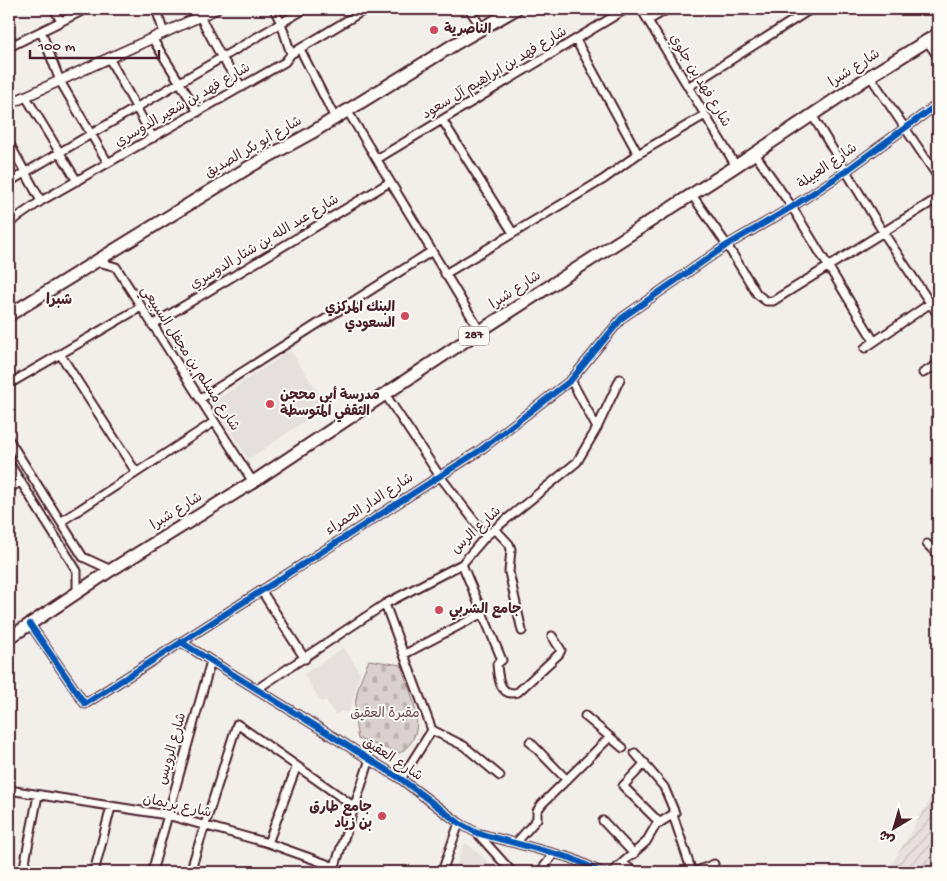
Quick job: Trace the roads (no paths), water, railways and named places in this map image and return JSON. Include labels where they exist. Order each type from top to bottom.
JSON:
[{"type":"main road","name":"شارع أبو بكر الصديق","points":[[9,315],[251,166],[335,118],[516,9]]},
{"type":"main road","name":"شارع شبرا","points":[[9,638],[111,570],[253,482],[755,154],[870,76],[938,34]]},
{"type":"street","points":[[54,9],[60,21]]},
{"type":"street","points":[[9,36],[11,46],[86,9]]},
{"type":"street","points":[[156,9],[164,33]]},
{"type":"street","points":[[9,104],[164,33],[198,13],[216,9]]},
{"type":"street","points":[[274,9],[281,23],[291,54]]},
{"type":"street","points":[[9,182],[305,9]]},
{"type":"street","name":"شارع فهد بن شعير الدوسري","points":[[9,223],[41,201],[285,62],[291,54],[366,9]]},
{"type":"street","points":[[469,9],[482,28]]},
{"type":"street","name":"شارع فهد بن ابراهيم آل سعود","points":[[377,159],[443,121],[626,9]]},
{"type":"street","name":"شارع فهد بن جلوي","points":[[641,9],[736,166]]},
{"type":"street","points":[[649,20],[668,9]]},
{"type":"street","points":[[688,87],[810,9]]},
{"type":"street","points":[[198,13],[222,58],[242,87]]},
{"type":"street","points":[[41,31],[60,81],[108,163]]},
{"type":"street","points":[[152,38],[198,112]]},
{"type":"street","points":[[576,40],[638,154]]},
{"type":"street","points":[[927,41],[938,57]]},
{"type":"street","points":[[300,49],[335,118]]},
{"type":"street","points":[[109,58],[153,138]]},
{"type":"street","points":[[870,76],[906,126],[938,177]]},
{"type":"street","points":[[26,97],[77,181]]},
{"type":"street","name":"شارع العبيلة","points":[[727,245],[792,207],[846,171],[938,104]]},
{"type":"street","points":[[347,110],[480,332]]},
{"type":"street","points":[[445,274],[604,179],[638,154],[705,115]]},
{"type":"street","points":[[812,115],[883,232],[938,315]]},
{"type":"street","points":[[443,121],[513,233]]},
{"type":"street","points":[[9,143],[41,201]]},
{"type":"street","points":[[755,154],[792,207],[874,341]]},
{"type":"street","name":"شارع عبد الله بن شتار الدوسري","points":[[152,325],[390,182]]},
{"type":"street","points":[[692,195],[727,245],[757,294],[766,301],[772,301],[938,198]]},
{"type":"street","name":"شارع الدار الحمراء","points":[[30,624],[85,704],[479,451],[571,380],[622,318],[727,245]]},
{"type":"street","points":[[200,399],[432,251]]},
{"type":"street","name":"شارع مسلم بن مجفل السبيعي","points":[[95,261],[116,267],[253,482]]},
{"type":"street","points":[[865,348],[938,298]]},
{"type":"street","points":[[9,384],[140,307]]},
{"type":"street","points":[[60,354],[136,472]]},
{"type":"street","points":[[923,373],[938,364]]},
{"type":"street","name":"شارع الرس","points":[[257,689],[305,659],[385,604],[462,564],[486,536],[577,462],[598,428],[620,379]]},
{"type":"street","points":[[571,380],[598,428]]},
{"type":"street","points":[[385,394],[439,475],[486,536]]},
{"type":"street","points":[[62,521],[214,422]]},
{"type":"street","points":[[9,440],[62,521],[83,558],[111,570]]},
{"type":"street","points":[[9,463],[77,571],[77,593]]},
{"type":"street","points":[[9,489],[20,481]]},
{"type":"street","points":[[496,528],[511,549],[509,572],[522,631]]},
{"type":"street","points":[[927,544],[938,555]]},
{"type":"street","points":[[462,564],[502,660],[497,664],[498,680],[506,692],[512,694],[518,692],[559,654],[561,650],[552,636]]},
{"type":"street","points":[[261,590],[305,659]]},
{"type":"street","points":[[385,604],[432,730],[464,746],[500,776]]},
{"type":"street","points":[[405,654],[483,613]]},
{"type":"street","name":"شارع العقيق","points":[[181,642],[401,779],[459,823],[477,833],[553,855],[571,858],[601,872]]},
{"type":"street","name":"شارع الرويس","points":[[152,872],[211,661]]},
{"type":"street","points":[[585,716],[623,748]]},
{"type":"street","points":[[190,872],[237,724],[296,768],[355,807]]},
{"type":"street","points":[[401,779],[432,730]]},
{"type":"street","points":[[516,843],[537,819],[537,811],[542,804],[610,737]]},
{"type":"street","points":[[530,742],[567,780]]},
{"type":"street","points":[[635,753],[664,787],[675,811],[673,815],[693,872],[714,864]]},
{"type":"street","points":[[334,870],[370,759]]},
{"type":"street","points":[[645,763],[624,786],[660,822]]},
{"type":"street","points":[[268,843],[296,768]]},
{"type":"street","name":"شارع بريمان","points":[[9,790],[167,815],[268,843],[334,870]]},
{"type":"street","points":[[23,872],[38,794]]},
{"type":"street","points":[[94,872],[111,807]]},
{"type":"street","points":[[612,872],[634,854],[649,837],[653,827],[673,815]]},
{"type":"street","points":[[603,821],[634,854]]},
{"type":"street","points":[[442,872],[459,823]]},
{"type":"street","points":[[477,833],[512,872]]},
{"type":"street","points":[[540,872],[553,855]]},
{"type":"street","points":[[623,864],[635,872]]},
{"type":"place","name":"الناصرية","points":[[434,30]]},
{"type":"place","name":"البنك المركزي السعودي","points":[[405,316]]},
{"type":"place","name":"مدرسة أبي محجن الثقفي المتوسطة","points":[[270,404]]},
{"type":"place","name":"جامع الشربي","points":[[439,610]]},
{"type":"place","name":"جامع طارق بن زياد","points":[[382,816]]},
{"type":"district","name":"شبرا","points":[[59,301]]},
{"type":"park label","name":"مقبرة العقيق","points":[[385,714]]}]
